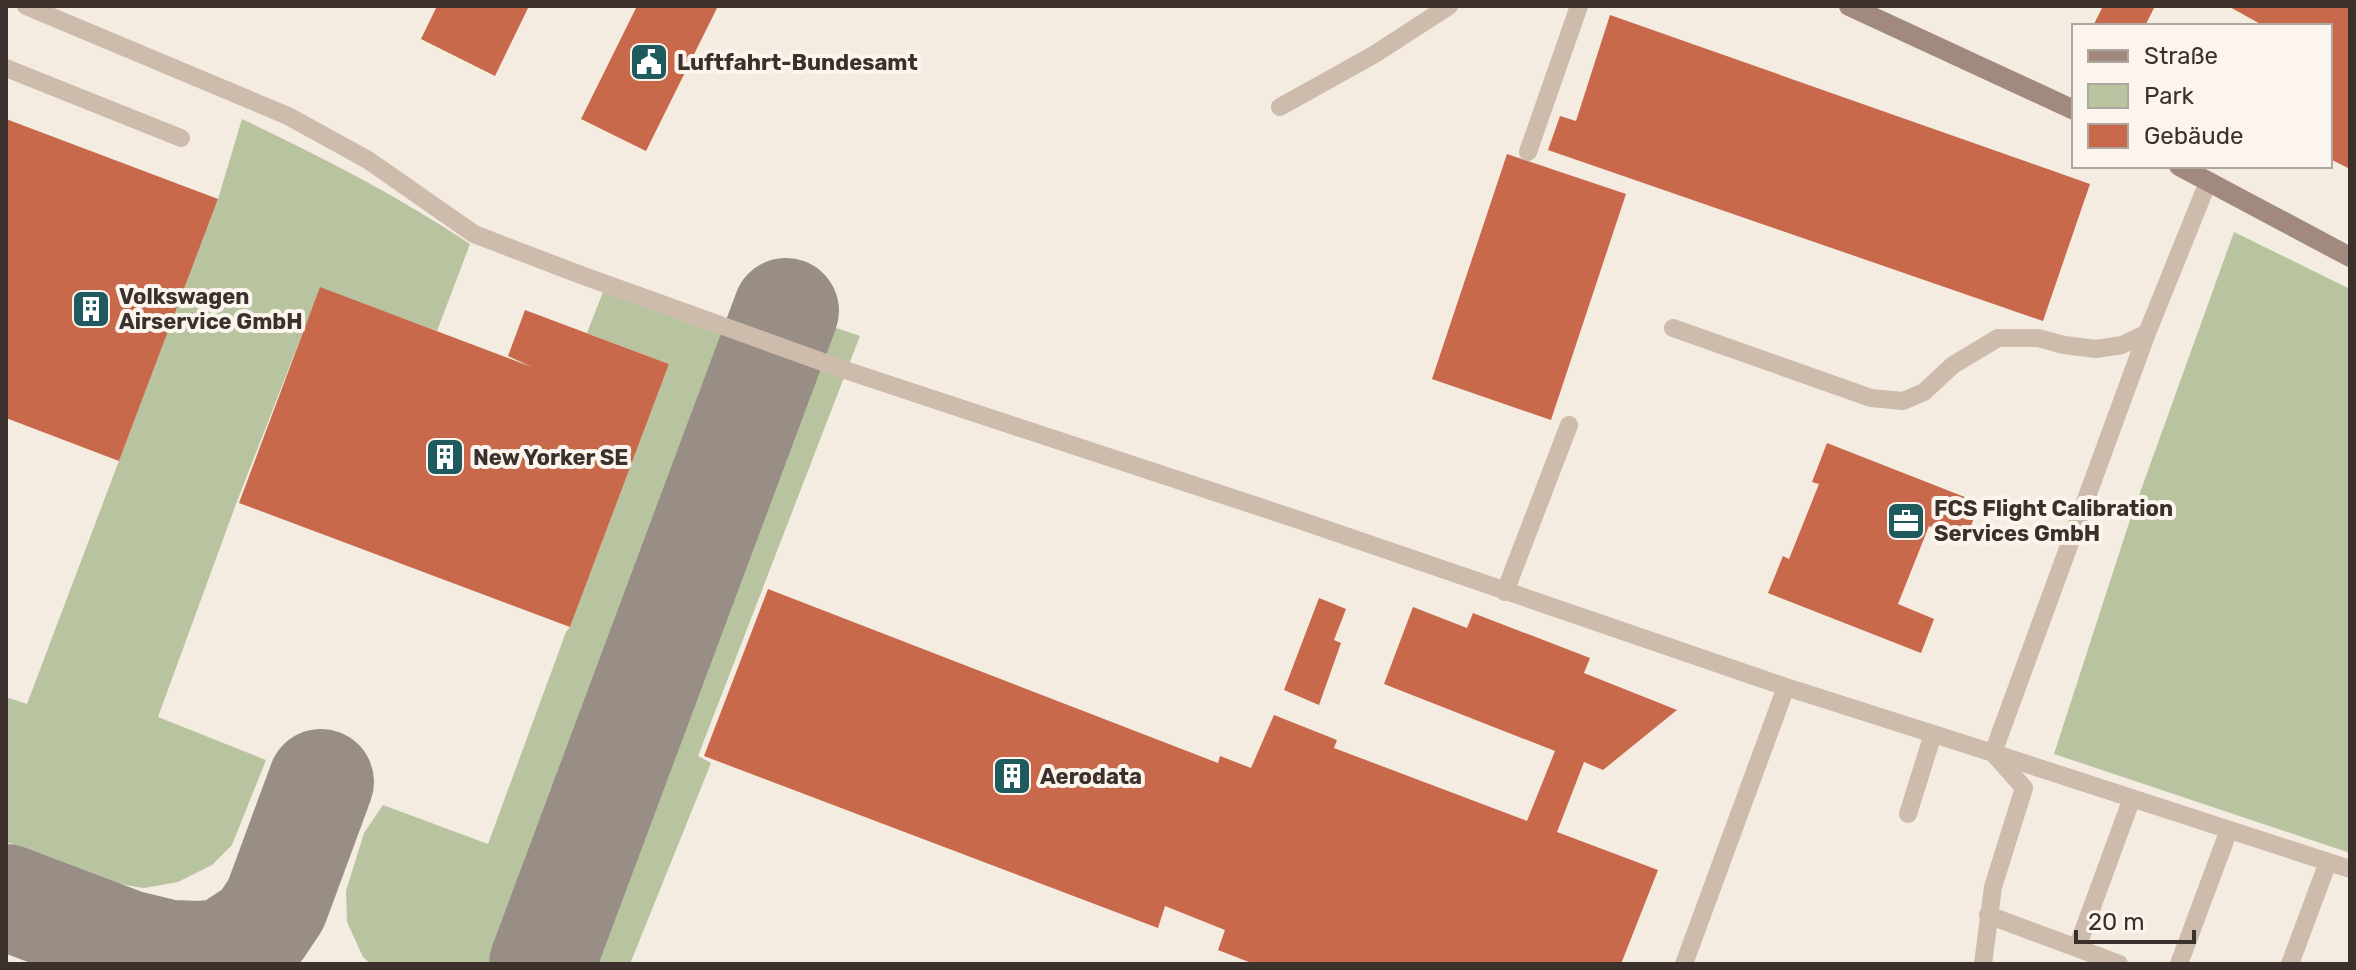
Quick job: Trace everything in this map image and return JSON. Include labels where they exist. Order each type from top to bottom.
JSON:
[{"type":"street","points":[[1849,6],[2072,109]]},
{"type":"street","points":[[2183,168],[2350,257]]},
{"type":"lane","points":[[26,6],[288,116],[368,160],[474,234],[581,275],[848,371],[1299,520],[1786,687],[2350,869]]},
{"type":"lane","points":[[1280,107],[1375,54],[1449,6]]},
{"type":"lane","points":[[1528,152],[1579,6]]},
{"type":"lane","points":[[6,68],[181,138]]},
{"type":"lane","points":[[1993,753],[2147,333],[2208,182]]},
{"type":"lane","points":[[1673,328],[1871,398],[1903,401],[1924,392],[1953,365],[1998,338],[2038,338],[2096,349],[2122,345],[2147,333]]},
{"type":"lane","points":[[1505,592],[1569,425]]},
{"type":"lane","points":[[1684,964],[1786,687]]},
{"type":"lane","points":[[1908,814],[1933,734]]},
{"type":"lane","points":[[1983,964],[1993,887],[2024,788],[1993,753]]},
{"type":"lane","points":[[2077,948],[2132,798]]},
{"type":"lane","points":[[2179,964],[2229,830]]},
{"type":"lane","points":[[2290,964],[2328,862]]},
{"type":"lane","points":[[1988,915],[2119,964]]},
{"type":"green space","points":[[242,119],[358,177],[470,244],[437,331],[320,288],[158,717],[266,760],[232,845],[212,865],[178,882],[144,888],[119,884],[6,842],[6,697],[27,704],[218,199]]},
{"type":"green space","points":[[2234,232],[2350,289],[2350,853],[2054,754],[2128,526]]},
{"type":"green space","points":[[603,292],[739,341],[523,926],[507,961],[503,964],[371,964],[363,957],[347,922],[346,891],[364,833],[383,805],[488,844],[669,364],[587,333]]},
{"type":"green space","points":[[816,321],[860,336],[698,756],[711,763],[630,964],[576,964],[580,948]]},
{"type":"building","points":[[437,6],[529,6],[495,76],[421,39]]},
{"type":"building","name":"Luftfahrt-Bundesamt","points":[[637,6],[718,6],[646,151],[581,119]]},
{"type":"building","points":[[2103,6],[2155,6],[2146,24],[2094,24]]},
{"type":"building","points":[[2228,6],[2350,6],[2350,169],[2332,160],[2332,24],[2260,24]]},
{"type":"building","points":[[1610,15],[2090,184],[2043,321],[1548,150],[1560,116],[1576,121]]},
{"type":"building","name":"Volkswagen Airservice GmbH","points":[[6,119],[218,199],[119,461],[6,418]]},
{"type":"building","points":[[1507,154],[1626,194],[1551,420],[1432,379]]},
{"type":"building","name":"New Yorker SE","points":[[320,287],[532,367],[508,356],[525,310],[669,364],[570,627],[239,503]]},
{"type":"building","points":[[1827,443],[1980,503],[1965,541],[1929,526],[1898,604],[1934,619],[1921,653],[1768,593],[1783,556],[1789,559],[1819,484],[1812,482]]},
{"type":"building","name":"Aerodata","points":[[768,589],[1218,763],[1220,756],[1251,768],[1274,715],[1337,740],[1334,748],[1527,821],[1555,751],[1384,684],[1413,607],[1467,628],[1473,613],[1590,658],[1584,673],[1677,710],[1603,770],[1584,762],[1557,832],[1658,870],[1621,964],[1254,964],[1218,950],[1225,930],[1165,906],[1158,928],[704,756]]},
{"type":"building","points":[[1319,598],[1346,609],[1334,640],[1341,643],[1319,705],[1284,690]]},
{"type":"taxiway","points":[[542,964],[786,311]]},
{"type":"taxiway","points":[[128,943],[169,953],[202,954],[225,951],[260,928],[276,904],[321,782]]},
{"type":"taxiway","points":[[6,897],[183,964]]},
{"type":"place","name":"Luftfahrt-Bundesamt","points":[[649,62]]},
{"type":"place","name":"Volkswagen Airservice GmbH","points":[[91,309]]},
{"type":"place","name":"New Yorker SE","points":[[445,457]]},
{"type":"place","name":"FCS Flight Calibration Services GmbH","points":[[1906,521]]},
{"type":"place","name":"Aerodata","points":[[1012,776]]}]
